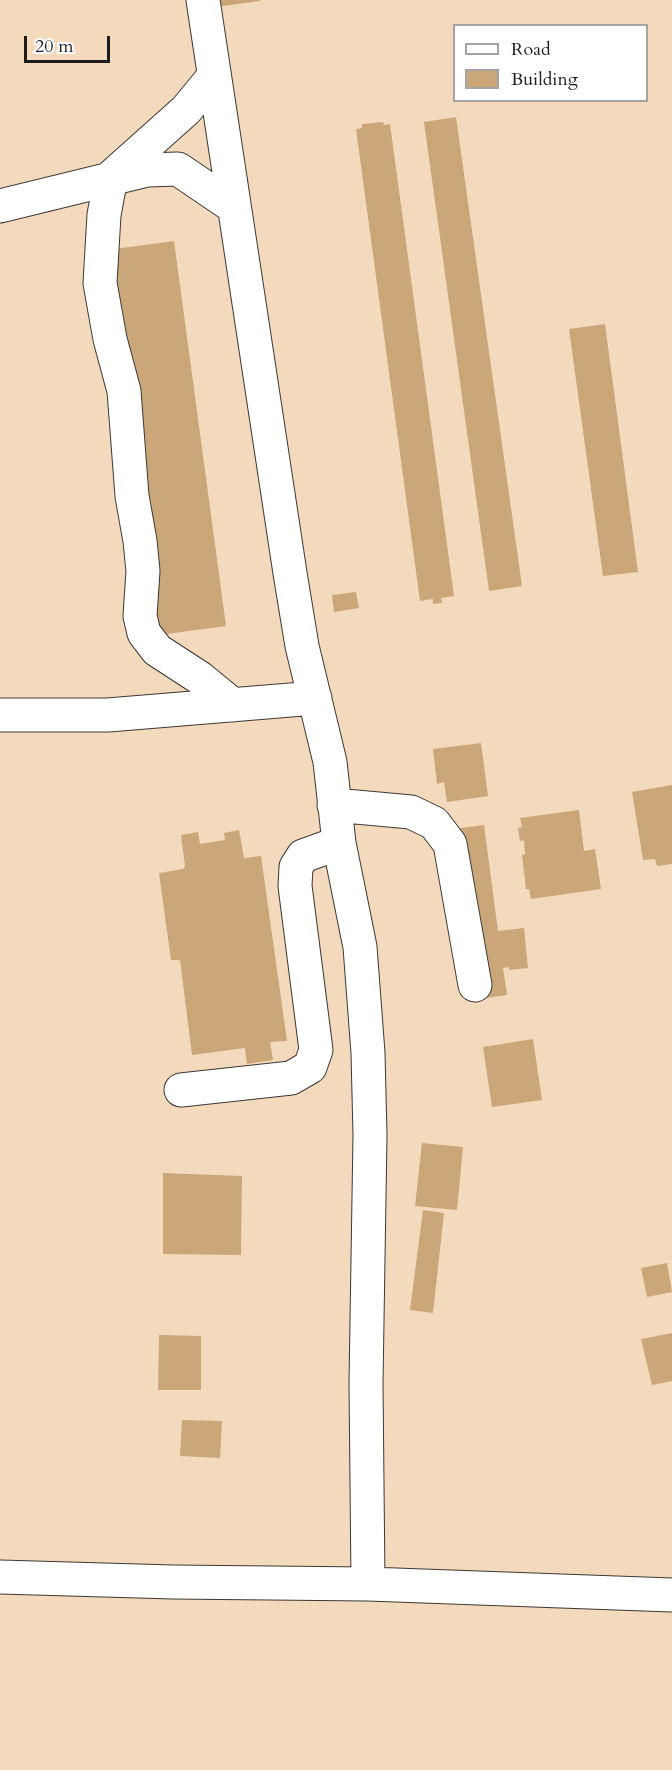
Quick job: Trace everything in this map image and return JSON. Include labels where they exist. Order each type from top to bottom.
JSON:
[{"type":"street","points":[[203,0],[291,584],[330,762],[339,843],[360,947],[368,1053],[370,1135],[366,1383],[368,1584]]},
{"type":"street","points":[[214,76],[186,110],[111,177],[104,215],[100,283],[110,339],[124,391],[132,496],[143,571],[140,616],[144,633],[157,650],[200,678],[233,705]]},
{"type":"street","points":[[0,206],[111,177],[147,170],[178,169],[234,207]]},
{"type":"street","points":[[0,715],[108,715],[315,698]]},
{"type":"street","points":[[334,805],[411,812],[434,823],[450,844],[475,985]]},
{"type":"street","points":[[181,1090],[291,1078],[310,1067],[316,1050],[295,886],[296,867],[303,856],[339,843]]},
{"type":"street","points":[[316,1050],[368,1053]]},
{"type":"street","points":[[0,1577],[368,1584],[672,1595]]},
{"type":"building","points":[[207,0],[260,0],[260,1],[208,8]]},
{"type":"building","points":[[456,117],[522,586],[489,591],[424,122]]},
{"type":"building","points":[[383,122],[384,125],[390,124],[454,596],[441,598],[442,603],[433,604],[433,599],[420,601],[356,129],[362,128],[362,124]]},
{"type":"building","points":[[174,241],[226,626],[159,635],[107,250]]},
{"type":"building","points":[[605,324],[638,572],[603,576],[569,329]]},
{"type":"building","points":[[356,592],[359,608],[334,612],[332,595]]},
{"type":"building","points":[[481,743],[488,796],[447,802],[444,782],[437,784],[433,749]]},
{"type":"building","points":[[672,785],[672,864],[657,866],[655,859],[643,860],[632,792]]},
{"type":"building","points":[[579,810],[584,851],[595,849],[601,889],[531,899],[529,889],[526,889],[522,855],[525,854],[524,840],[520,841],[518,828],[522,827],[520,818]]},
{"type":"building","points":[[484,825],[498,931],[524,928],[528,968],[509,970],[509,967],[503,968],[507,995],[479,999],[453,829]]},
{"type":"building","points":[[239,830],[244,858],[261,856],[287,1041],[270,1042],[273,1060],[247,1064],[245,1048],[192,1055],[180,960],[171,960],[159,873],[183,869],[185,866],[181,835],[198,832],[200,844],[225,840],[224,833]]},
{"type":"building","points":[[533,1039],[542,1100],[492,1107],[483,1047]]},
{"type":"building","points":[[422,1143],[463,1147],[457,1210],[415,1206]]},
{"type":"building","points":[[163,1173],[242,1176],[241,1255],[163,1254]]},
{"type":"building","points":[[423,1210],[444,1213],[433,1313],[410,1310]]},
{"type":"building","points":[[667,1263],[672,1292],[647,1297],[641,1268]]},
{"type":"building","points":[[672,1333],[672,1381],[652,1385],[641,1339]]},
{"type":"building","points":[[159,1335],[201,1336],[201,1390],[158,1390]]},
{"type":"building","points":[[182,1420],[222,1421],[220,1458],[180,1456]]}]
